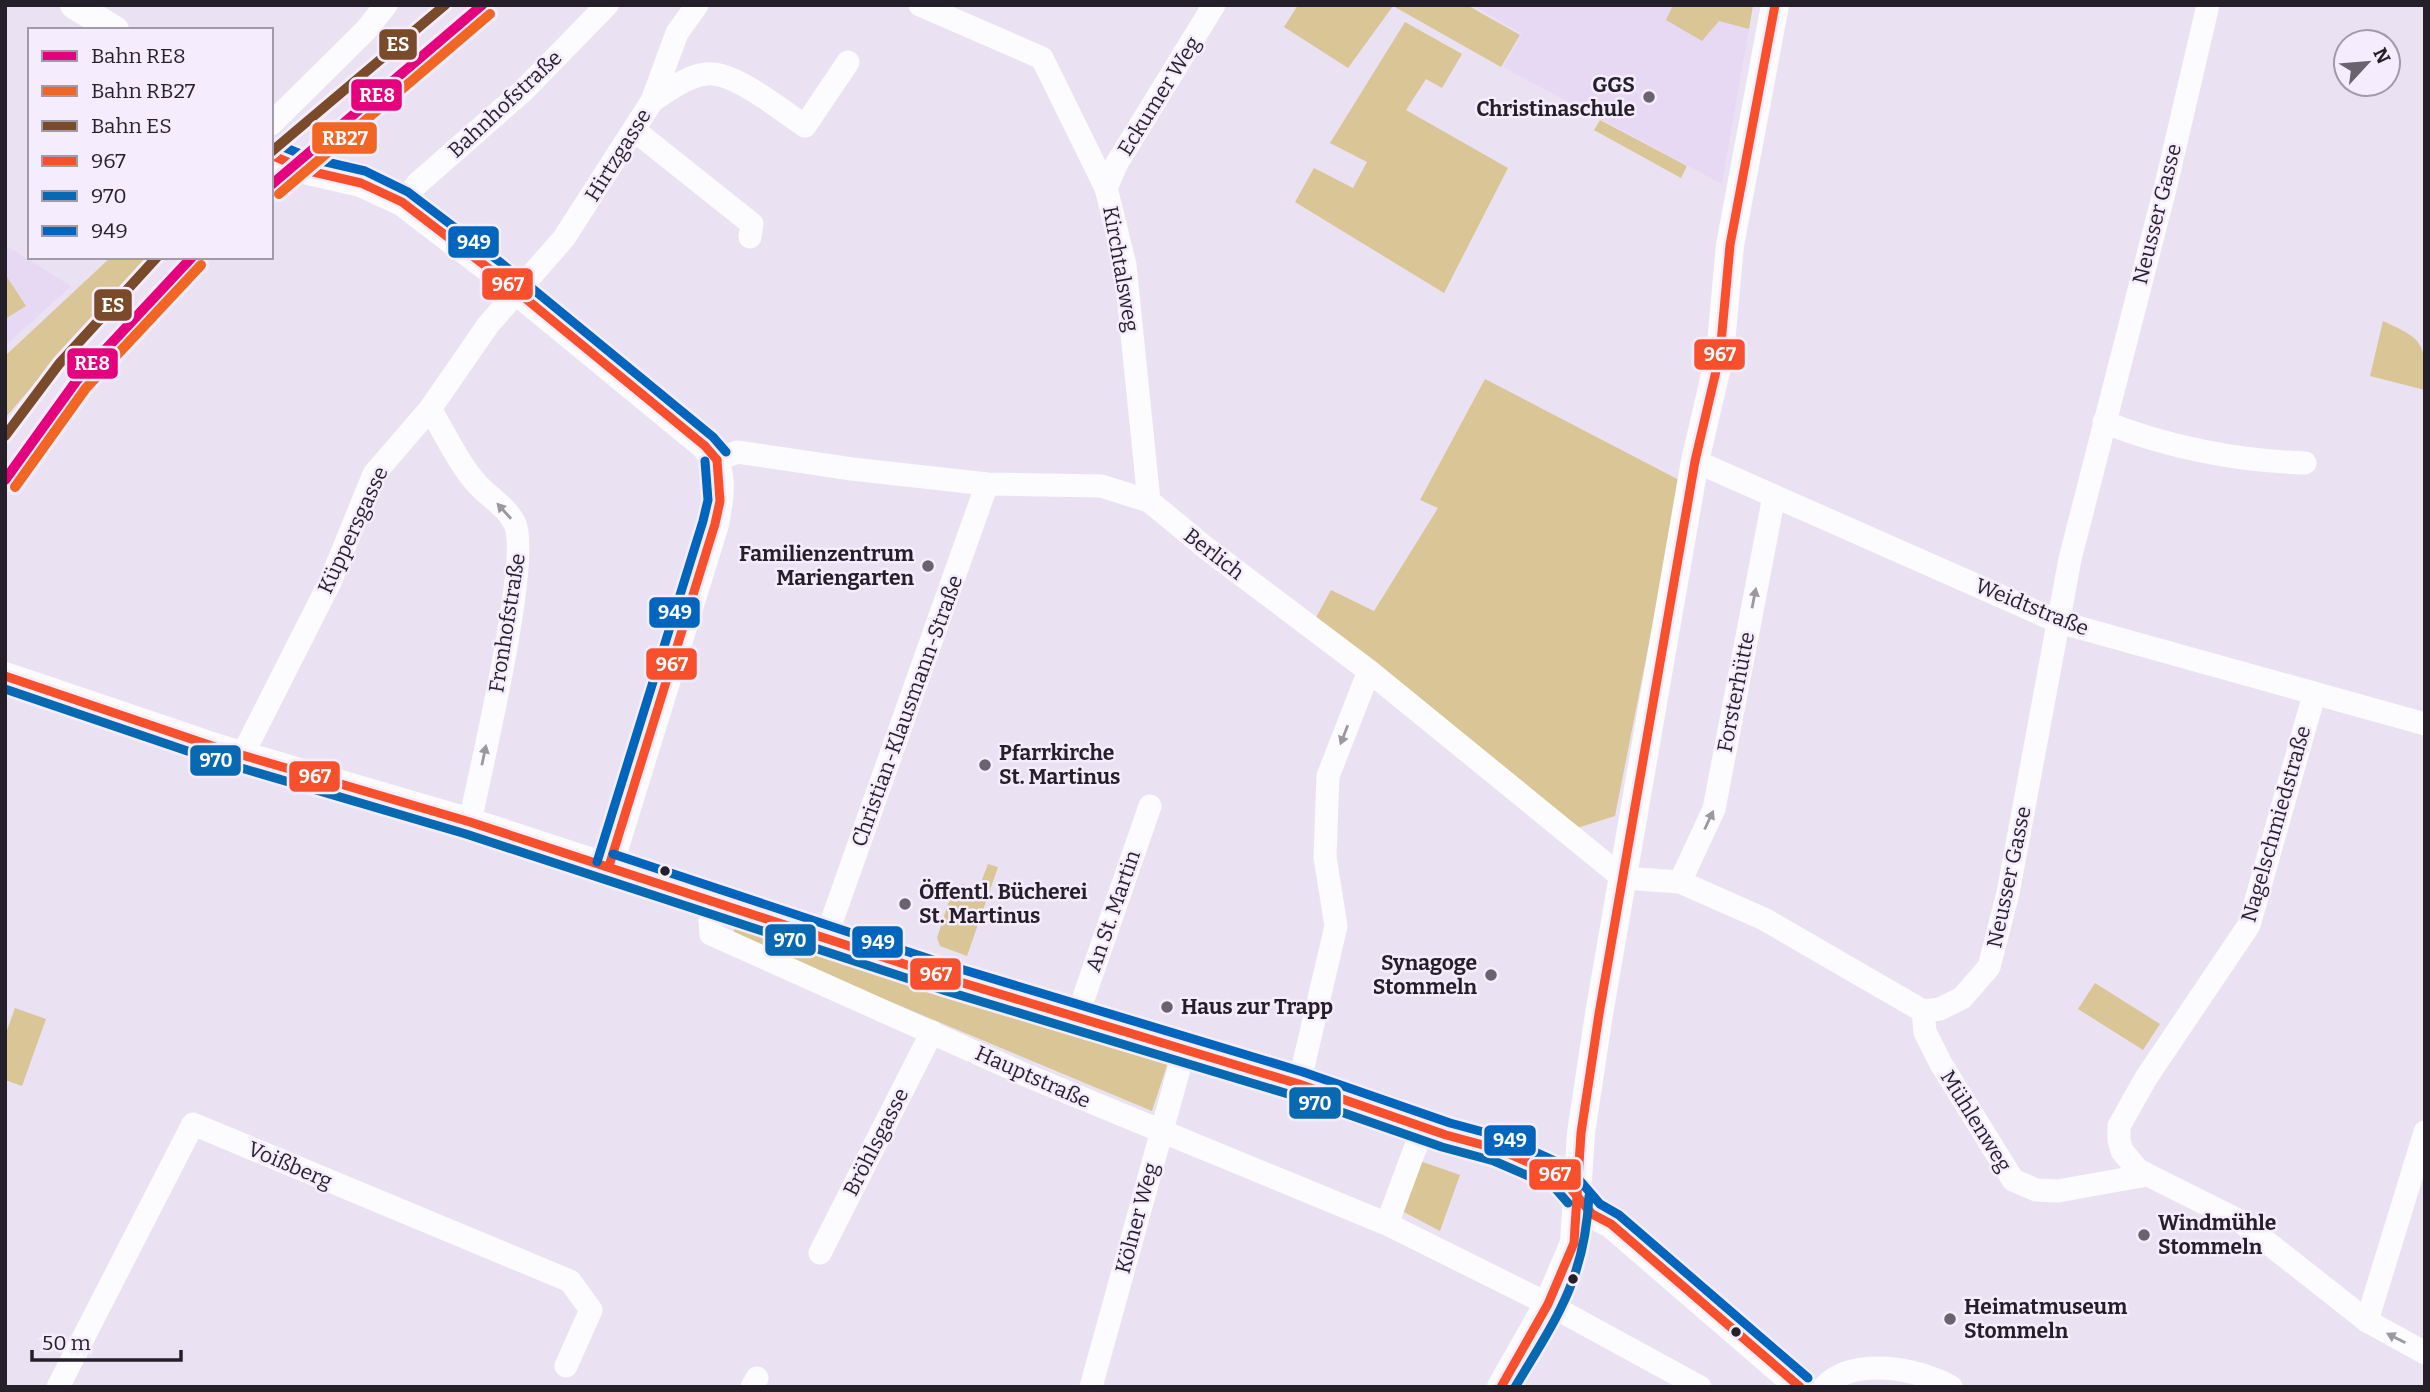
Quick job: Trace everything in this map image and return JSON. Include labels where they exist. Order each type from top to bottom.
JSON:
[{"type":"street","points":[[74,5],[111,28]]},
{"type":"street","points":[[273,122],[366,30],[386,5]]},
{"type":"street","name":"Bahnhofstraße","points":[[402,202],[417,184],[523,91],[607,5]]},
{"type":"street","name":"Hirtzgasse","points":[[517,292],[564,239],[634,130],[652,100],[677,33],[697,5]]},
{"type":"street","name":"Kirchtalsweg","points":[[920,5],[1042,58],[1106,188],[1125,265],[1149,501]]},
{"type":"street","name":"Eckumer Weg","points":[[1106,188],[1117,163],[1214,5]]},
{"type":"street","points":[[1501,1387],[1548,1304],[1574,1243],[1581,1129],[1695,461],[1720,354],[1730,245],[1775,5]]},
{"type":"street","name":"Neusser Gasse","points":[[1923,1011],[1940,1009],[1962,998],[1989,967],[2008,892],[2059,622],[2104,422],[2166,185],[2208,5]]},
{"type":"street","points":[[652,100],[692,78],[719,74],[734,80],[805,127],[848,62]]},
{"type":"street","points":[[634,130],[752,224],[750,237]]},
{"type":"street","points":[[282,160],[361,183],[402,202],[517,292],[705,446],[717,460],[720,501],[715,524],[609,866]]},
{"type":"street","name":"Küppersgasse","points":[[243,754],[330,582],[374,474],[430,409],[488,325],[517,292]]},
{"type":"street","name":"Fronhofstraße","points":[[430,409],[478,485],[504,509],[519,535],[516,583],[470,822]]},
{"type":"street","points":[[2104,422],[2134,434],[2262,462],[2305,463]]},
{"type":"street","name":"Berlich","points":[[717,460],[737,452],[852,469],[987,484],[1101,486],[1149,501],[1206,548],[1368,671],[1623,878]]},
{"type":"street","name":"Weidtstraße","points":[[1695,461],[2059,622],[2425,724]]},
{"type":"street","name":"Christian-Klausmann-Straße","points":[[826,937],[987,484]]},
{"type":"street","name":"Forsterhütte","points":[[1680,882],[1714,810],[1774,496]]},
{"type":"street","points":[[1299,1084],[1336,926],[1325,857],[1328,776],[1368,671]]},
{"type":"street","points":[[5,676],[243,754],[470,822],[1184,1051],[1299,1084],[1542,1166],[1561,1177],[1592,1214],[1611,1224],[1800,1387]]},
{"type":"street","name":"Nagelschmiedstraße","points":[[2147,1175],[2129,1162],[2122,1152],[2119,1126],[2146,1078],[2249,925],[2314,695]]},
{"type":"street","name":"An St. Martin","points":[[1077,1017],[1150,806]]},
{"type":"street","points":[[1623,878],[1680,882],[1764,919],[1923,1011]]},
{"type":"street","name":"Hauptstraße","points":[[717,903],[710,921],[711,934],[1028,1076],[1387,1224],[1548,1304],[1700,1387]]},
{"type":"street","name":"Mühlenweg","points":[[1923,1011],[1925,1032],[1941,1064],[2013,1180],[2036,1190],[2057,1191],[2147,1175]]},
{"type":"street","name":"Bröhlsgasse","points":[[820,1253],[932,1032]]},
{"type":"street","name":"Kölner Weg","points":[[1091,1387],[1184,1051]]},
{"type":"street","name":"Voißberg","points":[[58,1387],[193,1124],[570,1281],[591,1310],[566,1366]]},
{"type":"street","points":[[1387,1224],[1423,1127]]},
{"type":"street","points":[[2367,1321],[2425,1132]]},
{"type":"street","points":[[2147,1175],[2240,1221],[2367,1321],[2425,1353]]},
{"type":"street","points":[[1824,1387],[1839,1376],[1876,1370],[1912,1372],[1951,1387]]},
{"type":"shaded area","points":[[1298,5],[1467,5],[1520,35],[1501,67],[1393,6],[1348,68],[1284,27]]},
{"type":"shaded area","name":"GGS Christinaschule","points":[[1472,5],[1753,5],[1722,184],[1503,67],[1522,34]]},
{"type":"shaded area","points":[[1673,5],[1753,5],[1749,29],[1719,21],[1702,41],[1666,20]]},
{"type":"shaded area","points":[[1405,22],[1462,54],[1442,88],[1426,79],[1406,110],[1508,168],[1444,293],[1295,202],[1314,168],[1353,188],[1367,162],[1330,143]]},
{"type":"shaded area","points":[[1600,120],[1687,166],[1681,178],[1594,130]]},
{"type":"shaded area","points":[[5,245],[71,286],[5,346]]},
{"type":"shaded area","points":[[109,259],[149,259],[110,296],[5,418],[5,356]]},
{"type":"shaded area","points":[[5,274],[26,306],[5,319]]},
{"type":"shaded area","points":[[2383,321],[2407,333],[2420,345],[2425,390],[2370,376]]},
{"type":"shaded area","points":[[1485,379],[1681,481],[1615,816],[1577,828],[1313,623],[1331,590],[1374,611],[1438,508],[1420,500]]},
{"type":"shaded area","points":[[988,864],[998,867],[967,956],[940,946],[937,938],[952,892],[959,894],[962,884],[978,890]]},
{"type":"shaded area","points":[[736,918],[1168,1062],[1152,1111],[733,936]]},
{"type":"shaded area","points":[[2095,983],[2160,1024],[2143,1050],[2078,1009]]},
{"type":"shaded area","points":[[15,1008],[46,1019],[22,1086],[5,1080],[5,1036]]},
{"type":"shaded area","points":[[1420,1161],[1460,1175],[1440,1231],[1402,1211]]},
{"type":"rail line","name":"ES","points":[[273,150],[445,5]]},
{"type":"rail line","name":"RE8","points":[[273,183],[482,5]]},
{"type":"rail line","name":"RB27","points":[[279,194],[490,14]]},
{"type":"rail line","name":"ES","points":[[5,436],[59,364],[155,259]]},
{"type":"rail line","name":"RE8","points":[[5,480],[77,380],[190,259]]},
{"type":"rail line","name":"RB27","points":[[15,487],[86,388],[201,265]]},
{"type":"transit line","name":"967","points":[[1501,1387],[1548,1304],[1574,1243],[1581,1133],[1599,1014],[1695,461],[1720,354],[1730,245],[1775,5]]},
{"type":"transit line","name":"949","points":[[276,144],[313,159],[365,171],[408,192],[500,262],[713,437],[726,452]]},
{"type":"transit line","name":"967","points":[[273,156],[309,171],[361,183],[402,202],[492,271],[705,446],[717,460]]},
{"type":"transit line","name":"967","points":[[609,866],[715,524],[720,501],[717,460]]},
{"type":"transit line","name":"949","points":[[597,862],[703,521],[708,500],[705,461]]},
{"type":"transit line","name":"967","points":[[5,676],[218,748],[470,822],[950,979],[1299,1084],[1446,1135],[1498,1149],[1561,1177],[1592,1214],[1611,1224],[1800,1387]]},
{"type":"transit line","name":"970","points":[[5,689],[214,760],[466,834],[946,991],[1295,1096],[1442,1147],[1494,1161],[1554,1187],[1568,1203]]},
{"type":"transit line","name":"949","points":[[613,854],[954,967],[1303,1072],[1450,1123],[1502,1137],[1568,1167],[1600,1204],[1619,1215],[1808,1378]]},
{"type":"transit line","name":"970","points":[[1515,1387],[1556,1318],[1575,1274],[1582,1251],[1589,1196]]},
{"type":"place","name":"GGS Christinaschule","points":[[1649,97]]},
{"type":"place","name":"Familienzentrum Mariengarten","points":[[928,566]]},
{"type":"place","name":"Pfarrkirche St. Martinus","points":[[985,765]]},
{"type":"place","name":"Öffentl. Bücherei St. Martinus","points":[[905,904]]},
{"type":"place","name":"Synagoge Stommeln","points":[[1491,975]]},
{"type":"place","name":"Haus zur Trapp","points":[[1167,1007]]},
{"type":"place","name":"Windmühle Stommeln","points":[[2144,1235]]},
{"type":"place","name":"Heimatmuseum Stommeln","points":[[1950,1319]]}]
